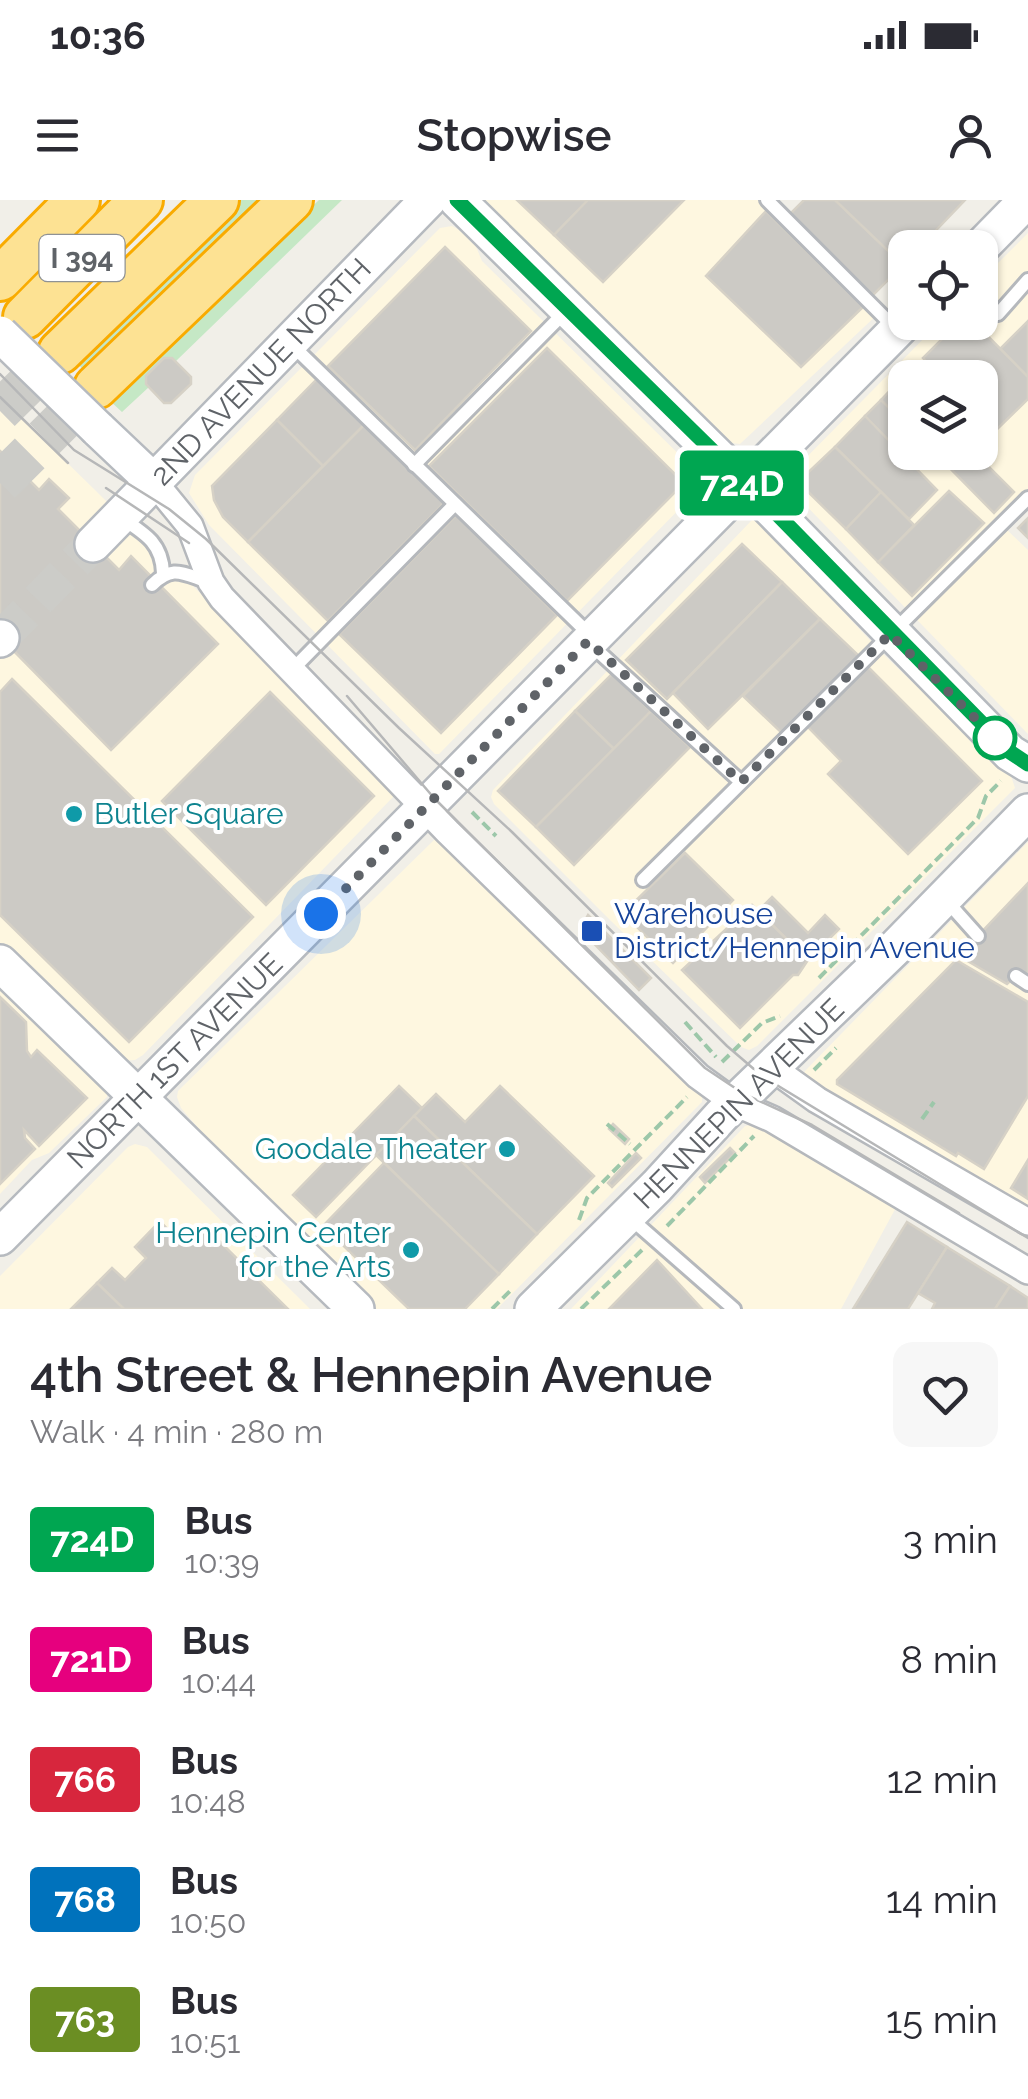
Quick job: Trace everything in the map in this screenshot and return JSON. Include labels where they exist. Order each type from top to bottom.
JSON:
[{"type":"highway","points":[[0,256],[45,200]]},
{"type":"highway","name":"I 394","points":[[0,279],[78,200]]},
{"type":"highway","name":"I 394","points":[[12,326],[141,200]]},
{"type":"highway","points":[[60,352],[217,200]]},
{"type":"highway","points":[[97,408],[291,200]]},
{"type":"street","name":"2ND AVENUE NORTH","points":[[93,544],[428,200]]},
{"type":"street","points":[[458,200],[1010,752],[1017,770]]},
{"type":"street","points":[[998,230],[1027,200]]},
{"type":"street","points":[[12,326],[97,408],[190,526],[211,582],[222,598],[426,808],[698,1076],[734,1103],[772,1119],[1028,1272]]},
{"type":"street","name":"NORTH 1ST AVENUE","points":[[0,1236],[888,339]]},
{"type":"street","name":"HENNEPIN AVENUE","points":[[525,1296],[641,1227],[734,1103],[1028,812]]},
{"type":"street","points":[[0,964],[356,1309]]},
{"type":"street","points":[[772,1067],[818,1100],[1028,1222]]},
{"type":"lane","points":[[767,200],[888,314]]},
{"type":"lane","points":[[998,314],[1028,280]]},
{"type":"lane","points":[[414,465],[567,310]]},
{"type":"lane","points":[[290,343],[741,782]]},
{"type":"lane","points":[[643,880],[1028,498]]},
{"type":"lane","points":[[291,671],[455,504]]},
{"type":"lane","points":[[120,517],[154,541],[163,558],[164,574]]},
{"type":"lane","points":[[152,585],[172,570],[211,582]]},
{"type":"lane","points":[[944,898],[978,936]]},
{"type":"lane","points":[[1016,976],[1028,984]]},
{"type":"lane","points":[[641,1227],[734,1309]]},
{"type":"path","points":[[808,989],[978,818],[986,796],[1017,770]]},
{"type":"path","points":[[472,812],[496,836]]},
{"type":"path","points":[[741,1044],[762,1023],[783,1015]]},
{"type":"path","points":[[685,1022],[716,1057]]},
{"type":"path","points":[[579,1220],[587,1198],[688,1095]]},
{"type":"path","points":[[922,1119],[934,1102]]},
{"type":"path","points":[[607,1124],[630,1144]]},
{"type":"path","points":[[581,1309],[641,1227],[757,1133]]},
{"type":"path","points":[[492,1309],[525,1296]]},
{"type":"shaded area","points":[[484,200],[766,200],[879,313],[740,444],[732,443]]},
{"type":"shaded area","points":[[452,226],[472,237],[482,261],[698,473],[699,482],[697,491],[435,754],[209,525],[189,493],[195,475],[440,228]]},
{"type":"shaded area","points":[[1028,233],[1028,498],[1003,526],[1028,550],[1028,734],[786,485],[785,479],[888,375],[888,470],[998,470],[998,360],[902,360],[922,340],[998,340],[998,263]]},
{"type":"shaded area","points":[[0,397],[395,788],[394,796],[135,1060],[122,1061],[111,1056],[0,945]]},
{"type":"shaded area","points":[[752,520],[757,520],[883,654],[1011,776],[1015,788],[749,1050],[741,1047],[610,920],[491,797],[493,790]]},
{"type":"shaded area","points":[[434,840],[445,843],[702,1093],[702,1102],[497,1309],[354,1309],[181,1108],[178,1091]]},
{"type":"shaded area","points":[[1028,842],[1028,1215],[802,1077]]},
{"type":"shaded area","points":[[0,980],[107,1089],[107,1097],[49,1153],[32,1160],[0,1194]]},
{"type":"shaded area","points":[[745,1126],[765,1126],[899,1202],[841,1309],[571,1309]]},
{"type":"shaded area","points":[[135,1144],[147,1147],[310,1309],[0,1309],[0,1276]]},
{"type":"green space","points":[[228,200],[278,200],[90,378],[69,353]]},
{"type":"green space","points":[[319,200],[342,200],[176,361],[164,359],[146,375],[149,387],[122,412],[109,400]]},
{"type":"building","points":[[517,200],[588,200],[554,235]]},
{"type":"building","points":[[588,200],[684,200],[603,282],[554,235]]},
{"type":"building","points":[[804,200],[835,200],[888,251],[888,280],[873,295],[790,214]]},
{"type":"building","points":[[835,200],[965,200],[936,230],[888,230],[888,251]]},
{"type":"building","points":[[766,211],[863,307],[801,367],[706,276]]},
{"type":"building","points":[[445,247],[531,331],[415,450],[328,366]]},
{"type":"building","points":[[1028,321],[1028,377],[1000,349]]},
{"type":"building","points":[[941,340],[992,340],[1028,377],[1028,399],[998,428],[998,360],[923,358]]},
{"type":"building","points":[[547,348],[684,483],[567,601],[429,466]]},
{"type":"building","points":[[164,358],[172,358],[191,377],[191,384],[171,403],[164,403],[146,384],[146,376]]},
{"type":"building","points":[[317,379],[364,425],[323,466],[277,420]]},
{"type":"building","points":[[881,400],[888,407],[888,440],[865,416]]},
{"type":"building","points":[[865,416],[888,440],[888,470],[918,470],[937,490],[909,519],[835,447]]},
{"type":"building","points":[[277,420],[323,466],[248,542],[223,517],[212,486]]},
{"type":"building","points":[[364,425],[444,503],[328,621],[248,542]]},
{"type":"building","points":[[835,447],[881,492],[846,529],[798,482]]},
{"type":"building","points":[[0,451],[39,490],[49,479],[69,498],[58,509],[119,570],[131,556],[218,644],[111,750],[0,637]]},
{"type":"building","points":[[952,470],[992,470],[1014,492],[994,513]]},
{"type":"building","points":[[949,491],[984,523],[912,596],[878,562]]},
{"type":"building","points":[[881,492],[914,525],[878,562],[846,529]]},
{"type":"building","points":[[456,515],[557,615],[441,733],[339,634]]},
{"type":"building","points":[[1028,518],[1028,538],[1018,528]]},
{"type":"building","points":[[742,544],[782,582],[667,699],[626,660]]},
{"type":"building","points":[[782,582],[820,619],[708,729],[673,693]]},
{"type":"building","points":[[820,619],[859,656],[783,734],[743,696]]},
{"type":"building","points":[[868,667],[982,781],[908,854],[828,774],[841,761],[808,727]]},
{"type":"building","points":[[612,674],[651,711],[614,749],[575,711]]},
{"type":"building","name":"Butler Square","points":[[12,679],[253,917],[129,1042],[0,915],[0,692]]},
{"type":"building","points":[[270,692],[374,796],[266,905],[162,801]]},
{"type":"building","points":[[575,711],[614,749],[536,827],[498,791]]},
{"type":"building","points":[[651,711],[690,747],[574,865],[536,827]]},
{"type":"building","points":[[685,853],[733,900],[673,963],[623,913]]},
{"type":"building","points":[[1028,883],[1028,973],[1023,978],[1019,973],[1007,984],[959,956]]},
{"type":"building","points":[[772,897],[808,933],[825,915],[839,929],[808,960],[758,911]]},
{"type":"building","points":[[752,905],[808,960],[798,975],[793,975],[740,1028],[682,970]]},
{"type":"building","points":[[588,915],[651,978],[639,990],[580,929]]},
{"type":"building","points":[[956,960],[1028,1002],[1028,1096],[984,1169],[837,1084]]},
{"type":"building","points":[[0,997],[26,1022],[27,1051],[31,1057],[37,1050],[87,1098],[39,1146],[24,1130],[25,1138],[35,1149],[0,1184]]},
{"type":"building","points":[[399,1086],[422,1108],[316,1217],[293,1195]]},
{"type":"building","name":"Goodale Theater","points":[[500,1086],[594,1176],[537,1234],[414,1116],[436,1094],[465,1122]]},
{"type":"building","points":[[414,1116],[537,1234],[499,1274],[376,1155]]},
{"type":"building","points":[[613,1124],[629,1139],[625,1144],[609,1129]]},
{"type":"building","points":[[730,1148],[735,1153],[705,1183],[700,1177]]},
{"type":"building","points":[[636,1153],[641,1158],[612,1187],[608,1183]]},
{"type":"building","points":[[1028,1160],[1028,1199],[1011,1188]]},
{"type":"building","name":"Hennepin Center for the Arts","points":[[384,1163],[499,1274],[465,1309],[409,1309],[323,1226]]},
{"type":"building","points":[[160,1221],[172,1234],[203,1225],[288,1309],[124,1309],[97,1283],[112,1268],[125,1280],[146,1258],[135,1247]]},
{"type":"building","points":[[907,1222],[947,1247],[908,1309],[853,1309]]},
{"type":"building","points":[[947,1247],[1010,1286],[995,1309],[932,1309],[935,1303],[918,1293]]},
{"type":"building","points":[[657,1260],[702,1309],[609,1309]]},
{"type":"building","points":[[97,1283],[124,1309],[71,1309]]},
{"type":"building","points":[[1010,1286],[1028,1298],[1028,1309],[995,1309]]},
{"type":"tunnel","points":[[0,411],[60,352]]},
{"type":"tunnel","points":[[0,483],[96,387]]},
{"type":"tunnel","points":[[1,638],[93,544]]},
{"type":"tram line","points":[[0,374],[74,450],[169,509],[206,539],[762,1076],[1028,1238]]},
{"type":"tram line","points":[[0,397],[68,463]]},
{"type":"tram line","points":[[106,488],[189,543]]},
{"type":"tram line","points":[[347,696],[434,798],[705,1068],[744,1094],[812,1125],[959,1213]]},
{"type":"bus line","name":"724D","points":[[457,200],[772,509],[890,634],[1010,752],[1028,764]]},
{"type":"place","name":"Butler Square","points":[[74,814]]},
{"type":"place","name":"Warehouse District/Hennepin Avenue","points":[[592,931]]},
{"type":"place","name":"Goodale Theater","points":[[507,1149]]},
{"type":"place","name":"Hennepin Center for the Arts","points":[[411,1250]]},
{"type":"route","points":[[321,914],[588,641],[741,782],[890,634],[995,738]]}]
